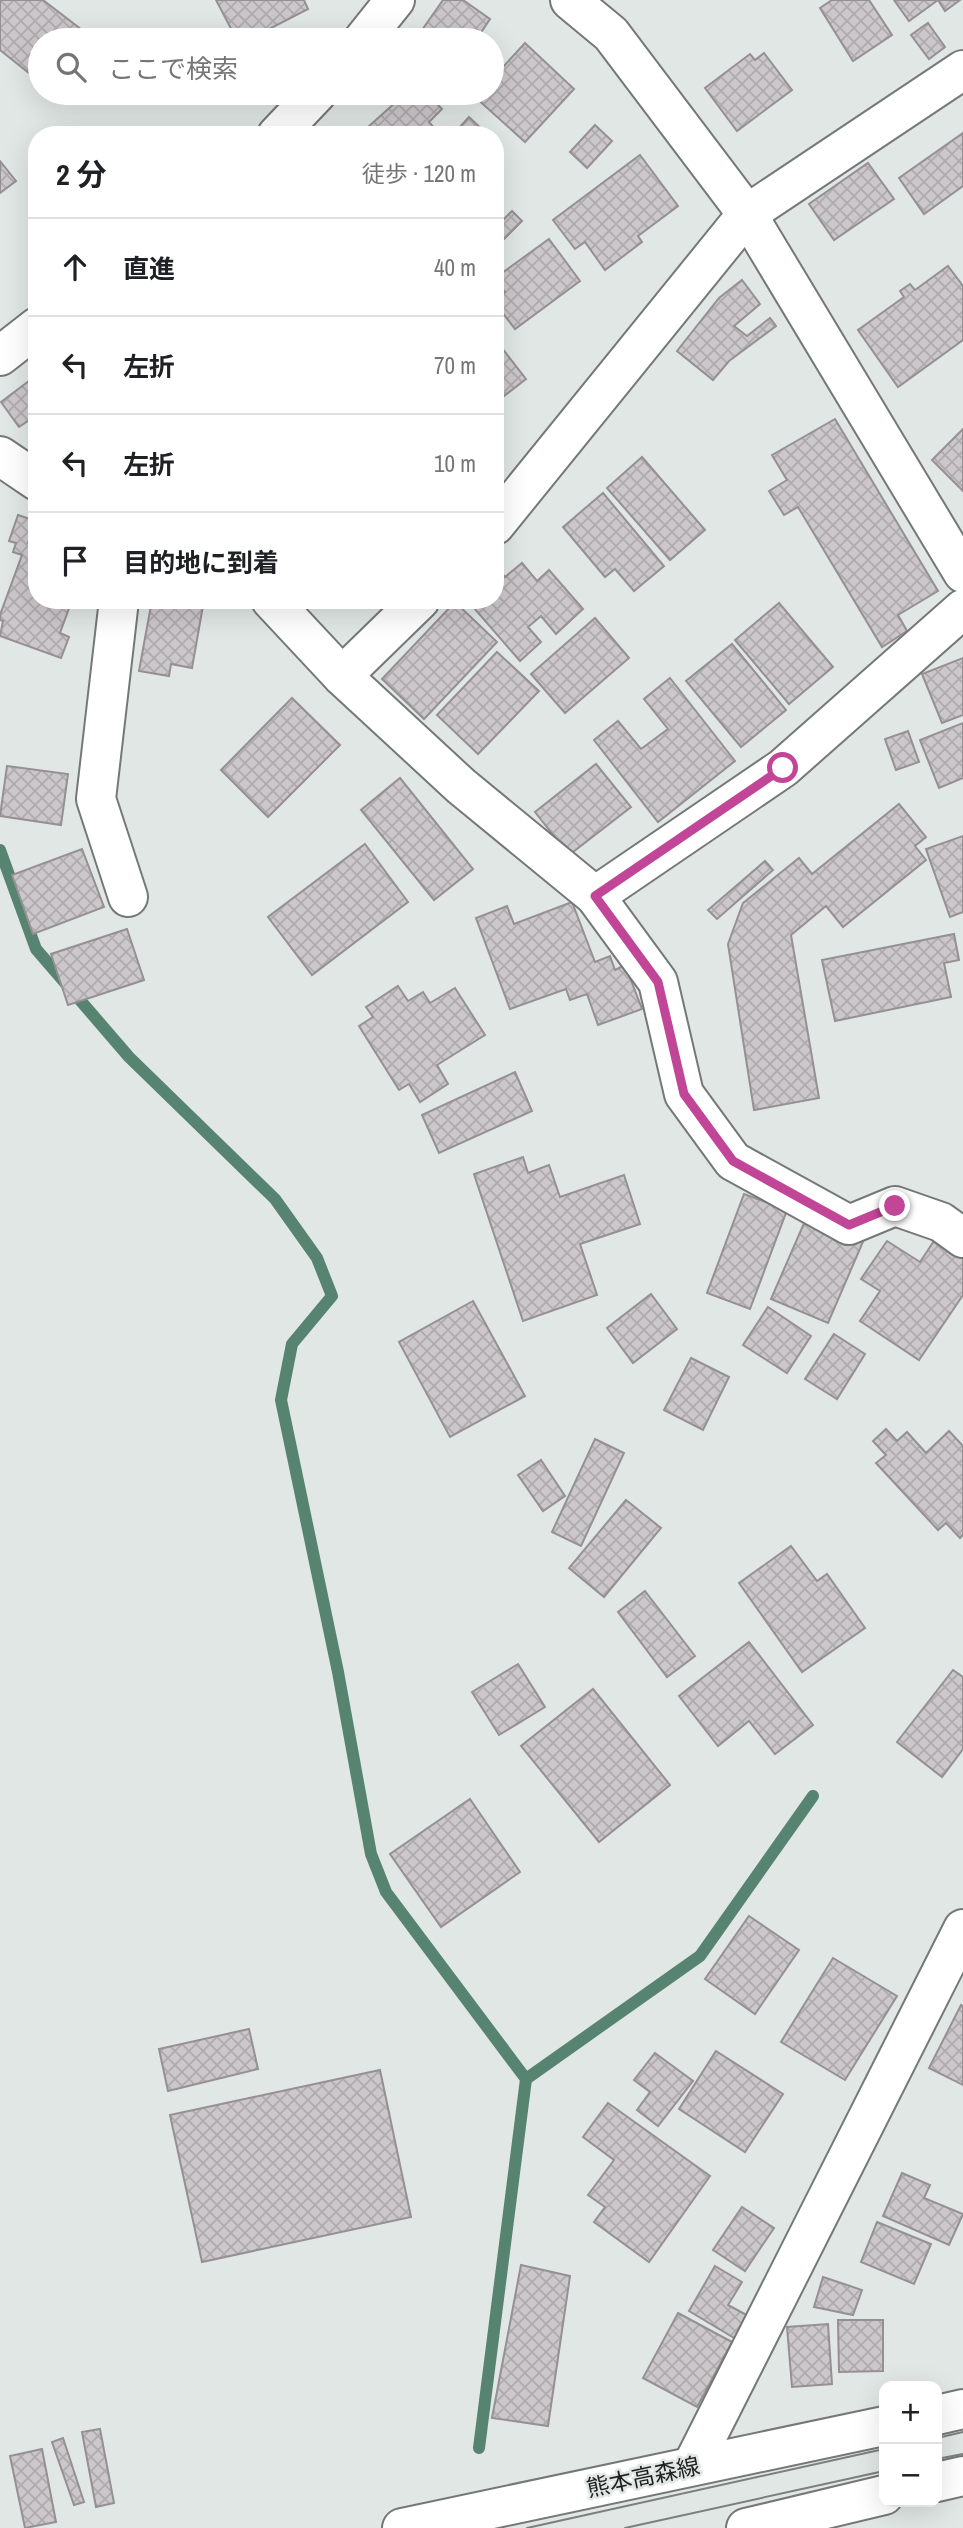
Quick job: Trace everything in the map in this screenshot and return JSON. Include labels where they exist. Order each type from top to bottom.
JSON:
[{"type":"street","points":[[373,28],[395,0]]},
{"type":"street","points":[[570,0],[611,34],[747,214],[963,573]]},
{"type":"street","points":[[504,514],[747,214],[963,71]]},
{"type":"street","points":[[285,126],[305,105]]},
{"type":"street","points":[[0,356],[28,334]]},
{"type":"street","points":[[0,456],[28,475]]},
{"type":"street","points":[[118,609],[96,799],[128,897]]},
{"type":"street","points":[[279,609],[342,676],[461,786],[595,896],[658,982],[684,1094],[733,1161],[849,1225],[895,1206],[941,1222],[963,1238]]},
{"type":"street","points":[[342,676],[411,609]]},
{"type":"street","points":[[595,896],[783,768],[963,609]]},
{"type":"street","points":[[692,2466],[963,1929]]},
{"type":"street","points":[[942,2413],[963,2409]]},
{"type":"street","name":"熊本高森線","points":[[402,2528],[879,2427]]},
{"type":"street","points":[[942,2481],[963,2476]]},
{"type":"street","points":[[746,2528],[879,2496]]},
{"type":"building","points":[[0,0],[43,0],[79,28],[28,28],[28,72],[0,50]]},
{"type":"building","points":[[216,0],[304,0],[308,9],[271,28],[231,28]]},
{"type":"building","points":[[443,0],[463,0],[490,19],[484,28],[423,28]]},
{"type":"building","points":[[832,0],[869,0],[892,35],[853,61],[820,8]]},
{"type":"building","points":[[894,0],[938,0],[909,21]]},
{"type":"building","points":[[938,0],[960,0],[945,11]]},
{"type":"building","points":[[928,23],[945,47],[929,59],[911,35]]},
{"type":"building","points":[[525,43],[574,89],[525,142],[484,105],[504,105],[504,66]]},
{"type":"building","points":[[764,53],[792,90],[737,131],[705,88],[750,54],[755,60]]},
{"type":"building","points":[[393,105],[438,105],[442,109],[429,122],[432,126],[369,126]]},
{"type":"building","points":[[469,117],[478,126],[461,126]]},
{"type":"building","points":[[595,125],[612,141],[587,168],[570,152]]},
{"type":"building","points":[[963,133],[963,186],[924,214],[899,178]]},
{"type":"building","points":[[640,155],[678,206],[638,236],[642,242],[605,270],[585,242],[575,249],[553,220]]},
{"type":"building","points":[[0,161],[16,181],[0,193]]},
{"type":"building","points":[[868,163],[894,199],[834,240],[809,204]]},
{"type":"building","points":[[512,211],[522,221],[504,239],[504,219]]},
{"type":"building","points":[[549,239],[580,281],[515,329],[504,315],[504,272]]},
{"type":"building","points":[[948,266],[963,286],[963,340],[898,387],[858,330],[904,297],[900,291],[910,284],[915,290]]},
{"type":"building","points":[[742,280],[760,304],[734,326],[747,336],[770,318],[776,326],[729,361],[713,380],[677,351],[719,298]]},
{"type":"building","points":[[504,351],[526,379],[504,396]]},
{"type":"building","points":[[28,382],[28,421],[19,427],[1,402]]},
{"type":"building","points":[[835,419],[938,591],[898,615],[907,631],[882,647],[798,507],[784,515],[769,491],[787,480],[772,455]]},
{"type":"building","points":[[963,429],[963,491],[932,460]]},
{"type":"building","points":[[642,457],[705,530],[670,560],[607,488]]},
{"type":"building","points":[[603,493],[664,566],[634,591],[615,569],[605,577],[563,527]]},
{"type":"building","points":[[18,515],[28,518],[28,609],[69,609],[60,633],[69,637],[61,658],[0,636],[3,621],[0,620],[0,615],[22,555],[13,552],[16,543],[9,541]]},
{"type":"building","points":[[522,563],[537,581],[549,570],[583,609],[556,634],[541,616],[528,627],[541,642],[520,661],[475,609],[504,609],[505,577]]},
{"type":"building","points":[[779,603],[833,667],[789,704],[735,640]]},
{"type":"building","points":[[150,609],[202,609],[192,668],[171,664],[169,676],[139,671]]},
{"type":"building","points":[[448,609],[462,609],[497,642],[424,719],[382,679]]},
{"type":"building","points":[[595,618],[629,658],[565,713],[531,674]]},
{"type":"building","points":[[732,644],[786,710],[741,747],[686,681]]},
{"type":"building","points":[[497,652],[539,691],[478,754],[437,715]]},
{"type":"building","points":[[963,658],[963,715],[942,723],[922,674]]},
{"type":"building","points":[[670,678],[735,761],[658,822],[594,740],[618,721],[641,749],[668,729],[644,699]]},
{"type":"building","points":[[292,698],[340,745],[268,817],[221,770]]},
{"type":"building","points":[[963,723],[963,778],[939,788],[920,740]]},
{"type":"building","points":[[908,731],[919,762],[896,770],[885,739]]},
{"type":"building","points":[[596,764],[631,807],[569,855],[535,812]]},
{"type":"building","points":[[7,766],[68,774],[61,825],[0,816]]},
{"type":"building","points":[[400,778],[473,869],[434,900],[361,810]]},
{"type":"building","points":[[899,804],[926,837],[915,846],[926,860],[843,927],[826,906],[791,935],[819,1098],[754,1110],[728,944],[743,903],[799,858],[812,874]]},
{"type":"building","points":[[963,836],[963,912],[950,917],[926,849]]},
{"type":"building","points":[[365,844],[408,902],[312,975],[268,917]]},
{"type":"building","points":[[82,849],[104,907],[33,934],[12,875]]},
{"type":"building","points":[[765,861],[773,870],[717,919],[708,910]]},
{"type":"building","points":[[572,902],[595,962],[610,956],[615,970],[625,965],[642,1009],[598,1025],[587,994],[570,1000],[566,989],[510,1009],[476,918],[507,906],[514,924]]},
{"type":"building","points":[[127,929],[144,980],[68,1005],[51,954]]},
{"type":"building","points":[[954,934],[959,960],[944,963],[951,997],[835,1021],[822,960]]},
{"type":"building","points":[[398,986],[408,1001],[423,992],[430,1003],[455,988],[485,1035],[437,1065],[448,1084],[420,1102],[409,1084],[399,1090],[359,1026],[373,1017],[366,1007]]},
{"type":"building","points":[[515,1072],[532,1111],[439,1153],[422,1115]]},
{"type":"building","points":[[523,1157],[528,1173],[549,1165],[560,1197],[624,1175],[640,1224],[580,1244],[597,1295],[523,1321],[474,1174]]},
{"type":"building","points":[[744,1194],[787,1210],[750,1309],[707,1293]]},
{"type":"building","points":[[808,1214],[865,1237],[828,1323],[771,1299]]},
{"type":"building","points":[[938,1235],[963,1252],[963,1295],[919,1360],[860,1321],[880,1291],[861,1279],[887,1241],[920,1262]]},
{"type":"building","points":[[651,1294],[677,1329],[633,1363],[607,1328]]},
{"type":"building","points":[[473,1301],[525,1396],[450,1437],[399,1342]]},
{"type":"building","points":[[768,1307],[811,1336],[787,1373],[743,1345]]},
{"type":"building","points":[[834,1334],[865,1354],[837,1399],[805,1379]]},
{"type":"building","points":[[691,1358],[729,1377],[703,1430],[664,1410]]},
{"type":"building","points":[[886,1429],[897,1441],[907,1432],[926,1453],[949,1431],[963,1446],[963,1535],[960,1538],[946,1523],[938,1530],[876,1463],[886,1455],[873,1441]]},
{"type":"building","points":[[595,1439],[624,1453],[581,1546],[552,1532]]},
{"type":"building","points":[[541,1460],[565,1496],[543,1511],[518,1475]]},
{"type":"building","points":[[626,1500],[661,1528],[604,1597],[569,1568]]},
{"type":"building","points":[[791,1546],[817,1581],[827,1574],[865,1628],[802,1672],[739,1583]]},
{"type":"building","points":[[645,1591],[695,1656],[667,1677],[618,1612]]},
{"type":"building","points":[[749,1642],[813,1725],[775,1754],[749,1721],[718,1746],[679,1696]]},
{"type":"building","points":[[518,1664],[545,1707],[499,1735],[472,1692]]},
{"type":"building","points":[[953,1670],[963,1677],[963,1749],[942,1777],[897,1742]]},
{"type":"building","points":[[593,1689],[670,1785],[599,1842],[521,1746]]},
{"type":"building","points":[[470,1799],[520,1872],[441,1927],[390,1854]]},
{"type":"building","points":[[749,1916],[799,1950],[755,2014],[705,1979]]},
{"type":"building","points":[[833,1958],[897,1996],[845,2080],[781,2042]]},
{"type":"building","points":[[961,2005],[963,2006],[963,2085],[929,2068]]},
{"type":"building","points":[[249,2029],[258,2069],[168,2091],[159,2049]]},
{"type":"building","points":[[716,2051],[783,2094],[745,2152],[679,2109]]},
{"type":"building","points":[[655,2053],[693,2081],[658,2126],[637,2110],[650,2092],[634,2080]]},
{"type":"building","points":[[380,2070],[411,2217],[202,2262],[170,2115]]},
{"type":"building","points":[[608,2103],[710,2176],[649,2262],[594,2222],[605,2207],[588,2195],[614,2160],[583,2137]]},
{"type":"building","points":[[902,2173],[930,2185],[924,2198],[963,2214],[949,2245],[883,2216]]},
{"type":"building","points":[[742,2207],[774,2228],[745,2271],[713,2250]]},
{"type":"building","points":[[877,2222],[931,2244],[914,2284],[861,2262]]},
{"type":"building","points":[[521,2265],[570,2276],[548,2426],[492,2418]]},
{"type":"building","points":[[715,2266],[742,2282],[728,2305],[754,2319],[741,2342],[689,2311]]},
{"type":"building","points":[[823,2277],[862,2290],[853,2315],[814,2307]]},
{"type":"building","points":[[678,2313],[732,2342],[697,2407],[643,2378]]},
{"type":"building","points":[[838,2320],[883,2320],[883,2371],[839,2372]]},
{"type":"building","points":[[828,2324],[832,2384],[792,2387],[787,2327]]},
{"type":"building","points":[[100,2429],[114,2503],[96,2507],[82,2432]]},
{"type":"building","points":[[63,2438],[84,2502],[74,2505],[52,2442]]},
{"type":"building","points":[[42,2449],[56,2522],[25,2528],[10,2456]]},
{"type":"waterway","points":[[0,850],[36,949],[129,1057],[275,1199],[317,1258],[332,1296],[292,1344],[281,1400],[338,1672],[371,1854],[386,1892],[526,2079],[479,2448]]},
{"type":"waterway","points":[[526,2079],[700,1956],[813,1796]]},
{"type":"tram line","points":[[942,2437],[963,2432]]},
{"type":"tram line","points":[[527,2528],[879,2450]]},
{"type":"tram line","points":[[942,2458],[963,2454]]},
{"type":"tram line","points":[[625,2528],[879,2472]]},
{"type":"route","points":[[783,768],[595,896],[658,982],[684,1094],[733,1161],[849,1225],[895,1206]]}]
